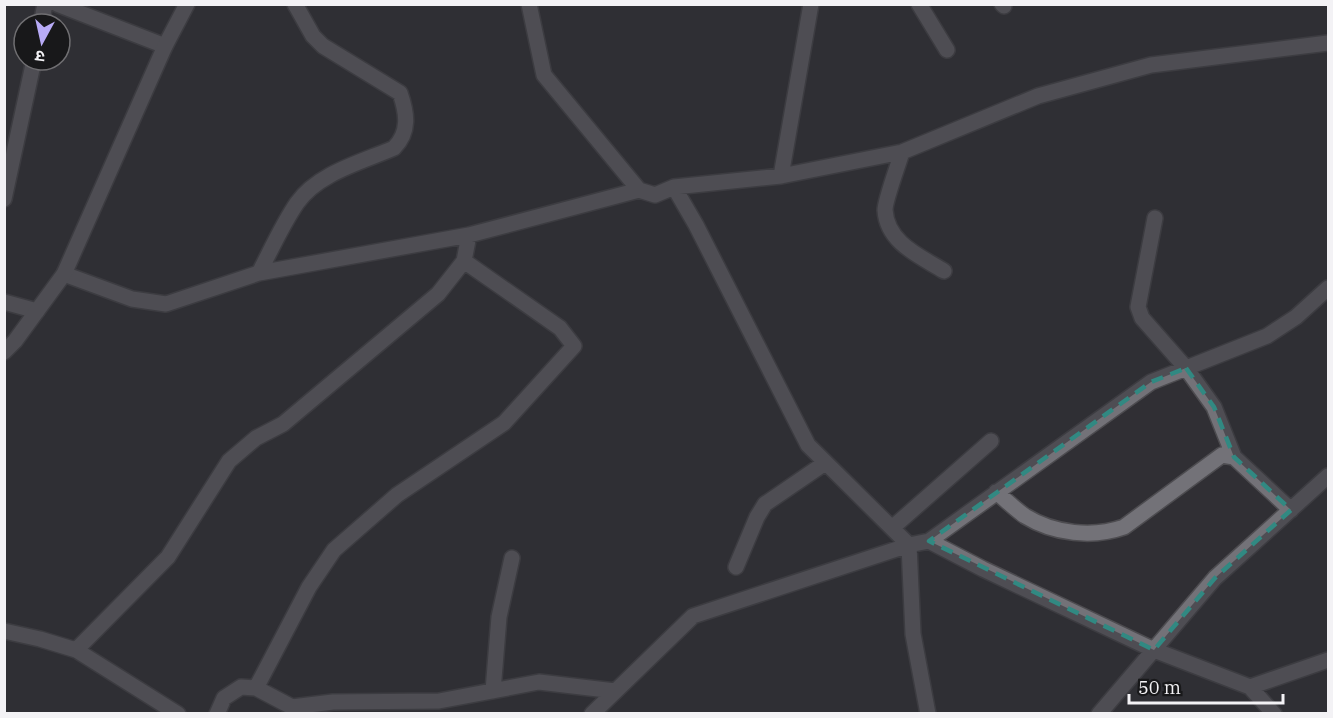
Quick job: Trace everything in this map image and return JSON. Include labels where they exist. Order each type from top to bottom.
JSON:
[{"type":"street","points":[[57,4],[165,46]]},
{"type":"street","points":[[4,352],[15,341],[64,274],[165,46],[187,4]]},
{"type":"street","points":[[259,273],[298,202],[328,176],[394,148],[402,140],[407,117],[400,93],[323,46],[313,36],[295,4]]},
{"type":"street","points":[[529,4],[544,75],[639,190]]},
{"type":"street","points":[[781,176],[811,4]]},
{"type":"street","points":[[919,4],[947,50]]},
{"type":"street","points":[[64,274],[132,299],[166,304],[259,273],[469,236],[639,190],[655,195],[675,187],[781,176],[902,152],[1038,96],[1150,65],[1329,43]]},
{"type":"street","points":[[4,199],[10,143],[31,72]]},
{"type":"street","points":[[902,152],[885,209],[891,232],[902,245],[944,271]]},
{"type":"street","points":[[675,187],[808,446],[909,545],[913,634],[928,714]]},
{"type":"street","points":[[1155,218],[1138,307],[1142,318],[1186,368],[1214,407],[1234,457],[1291,510]]},
{"type":"street","points":[[76,650],[168,557],[229,461],[256,438],[283,424],[438,294],[464,261],[469,236]]},
{"type":"street","points":[[256,688],[309,588],[334,550],[397,495],[504,423],[574,346],[560,328],[464,261]]},
{"type":"street","points":[[592,714],[693,616],[909,545],[929,541],[1151,382],[1267,336],[1296,317],[1329,288]]},
{"type":"street","points":[[4,302],[37,311]]},
{"type":"street","points":[[892,528],[991,441]]},
{"type":"street","points":[[996,492],[1025,516],[1046,526],[1086,535],[1107,533],[1124,527],[1222,455],[1234,457]]},
{"type":"street","points":[[736,567],[757,517],[765,504],[825,463]]},
{"type":"street","points":[[1099,714],[1215,578],[1291,510],[1326,483]]},
{"type":"street","points":[[929,541],[1154,650],[1250,687],[1274,714]]},
{"type":"street","points":[[493,691],[500,617],[512,558]]},
{"type":"street","points":[[4,631],[76,650],[178,714]]},
{"type":"street","points":[[1250,687],[1329,660]]},
{"type":"street","points":[[217,714],[224,698],[241,687],[256,688],[292,707],[333,702],[439,700],[539,682],[615,691]]},
{"type":"highlighted area","points":[[1186,368],[1214,407],[1234,457],[1291,510],[1215,578],[1154,650],[929,541],[1151,382]]}]
